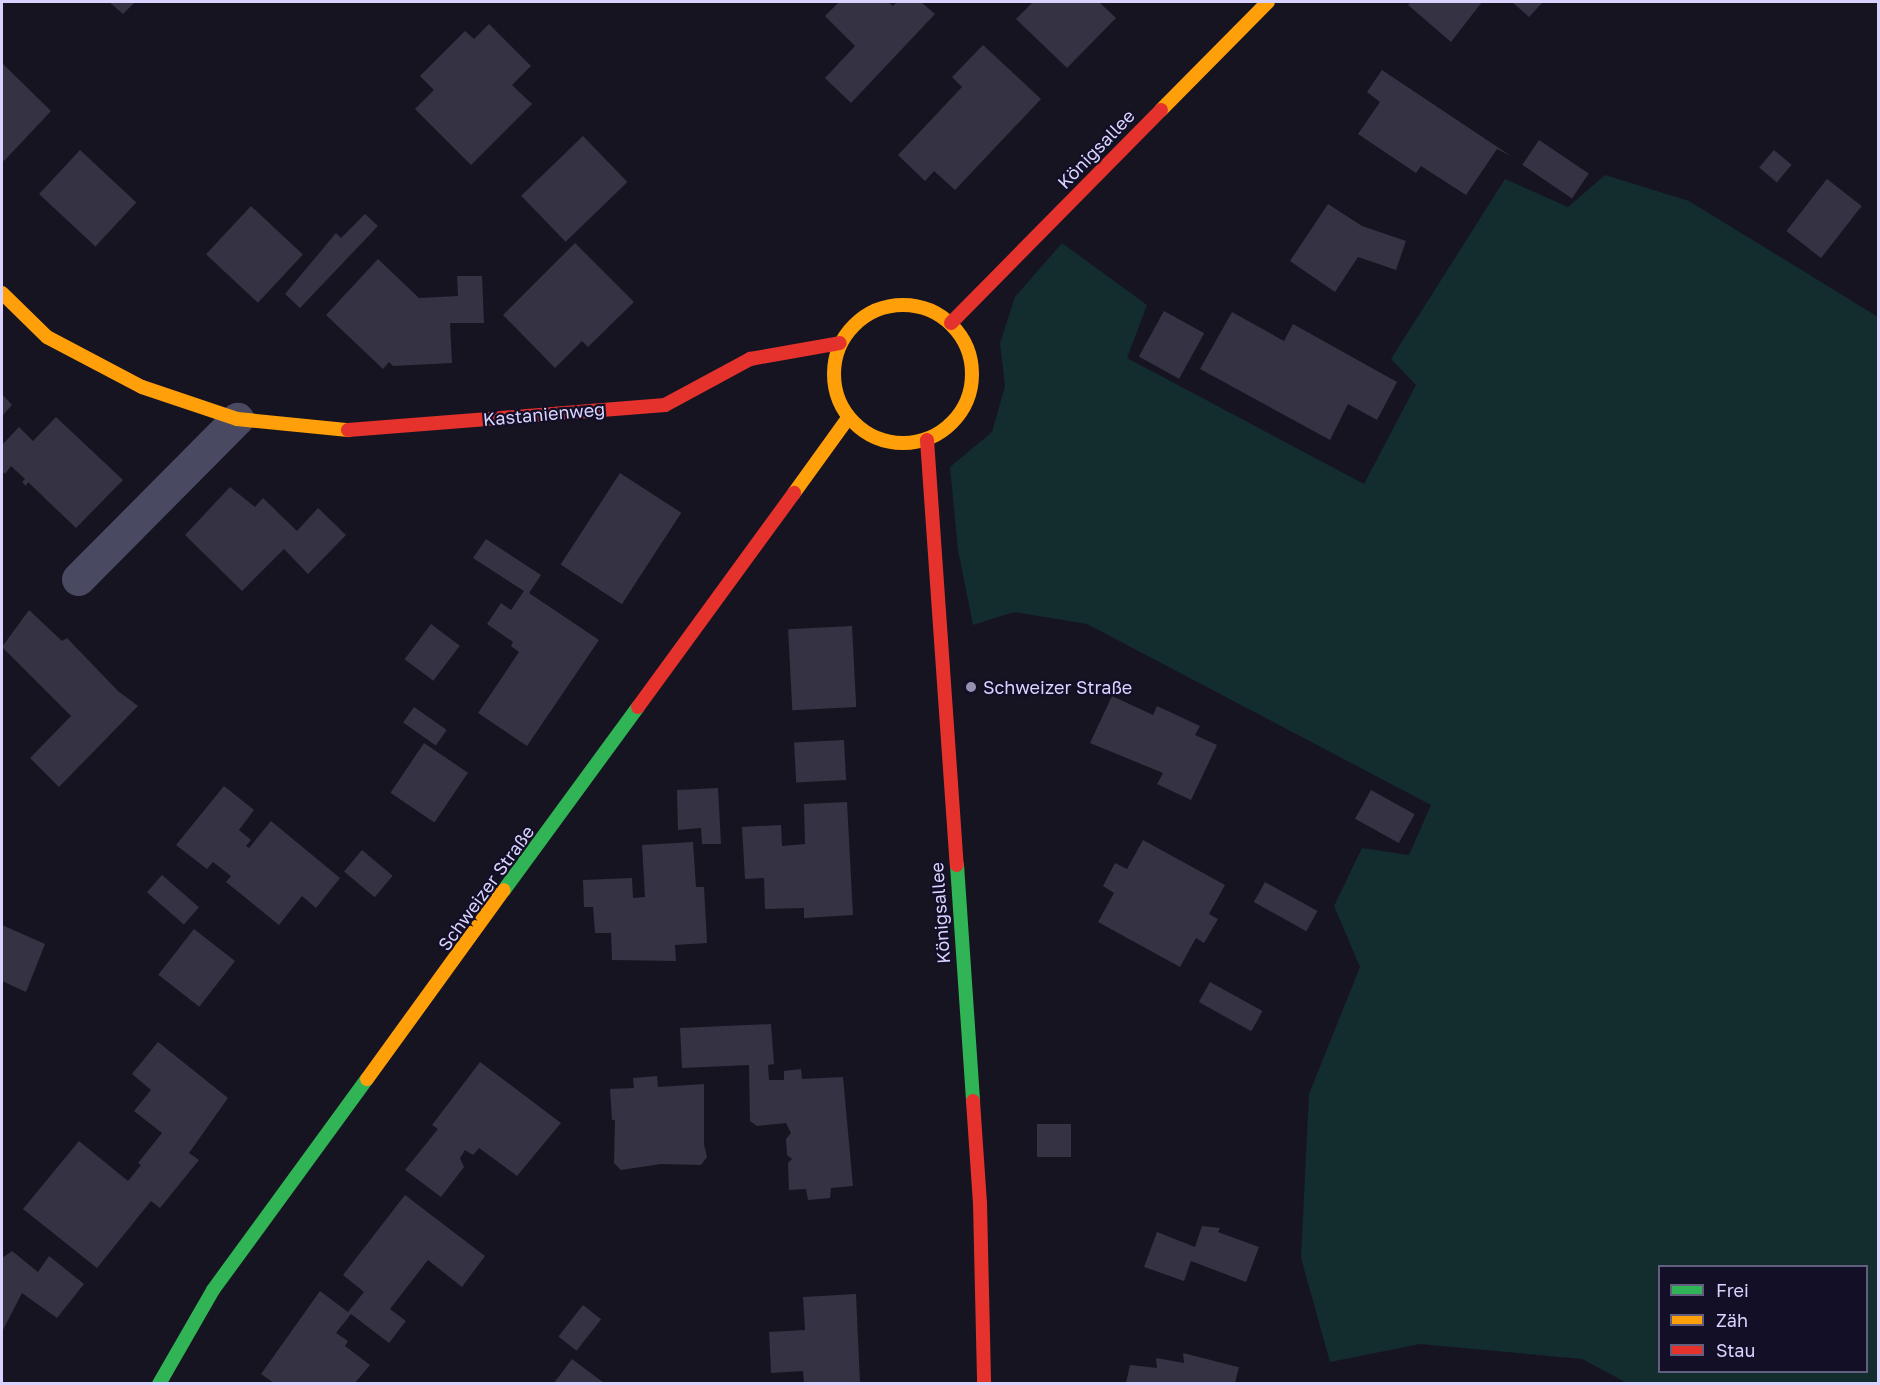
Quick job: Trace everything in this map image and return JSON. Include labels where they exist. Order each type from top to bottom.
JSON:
[{"type":"street","name":"Königsallee","points":[[951,323],[1268,2]]},
{"type":"street","name":"Kastanienweg","points":[[2,293],[47,338],[142,387],[237,419],[350,430],[665,405],[750,359],[840,343]]},
{"type":"street","points":[[909,304],[930,309],[951,323],[967,345],[973,371],[968,399],[951,425],[927,440],[894,444],[867,434],[848,418],[836,393],[833,365],[840,343],[857,321],[881,307],[909,304]]},
{"type":"street","name":"Schweizer Straße","points":[[159,1383],[213,1290],[848,418]]},
{"type":"street","points":[[78,579],[237,419]]},
{"type":"street","name":"Königsallee","points":[[927,440],[980,1203],[984,1383]]},
{"type":"green space","points":[[1605,175],[1689,201],[1878,317],[1878,1383],[1627,1383],[1582,1359],[1420,1344],[1330,1362],[1301,1258],[1309,1094],[1360,967],[1334,906],[1362,848],[1409,855],[1431,805],[1087,624],[1014,612],[973,625],[958,550],[950,467],[992,432],[1005,386],[1000,343],[1015,297],[1062,243],[1147,305],[1127,358],[1364,484],[1416,385],[1391,359],[1505,179],[1568,207]]},
{"type":"building","points":[[109,2],[135,2],[123,14]]},
{"type":"building","points":[[839,2],[888,2],[893,6],[897,2],[921,2],[935,14],[851,103],[825,78],[855,46],[825,16]]},
{"type":"building","points":[[1033,2],[1099,2],[1116,18],[1067,68],[1016,19]]},
{"type":"building","points":[[1411,2],[1482,2],[1451,42],[1408,5]]},
{"type":"building","points":[[1512,2],[1543,2],[1529,17]]},
{"type":"building","points":[[489,24],[531,66],[512,85],[532,104],[471,165],[415,109],[434,90],[420,76],[465,31],[474,39]]},
{"type":"building","points":[[983,45],[1041,99],[955,190],[934,171],[925,181],[898,155],[962,87],[952,77]]},
{"type":"building","points":[[2,63],[51,111],[4,161],[2,158]]},
{"type":"building","points":[[1382,70],[1511,156],[1497,149],[1466,195],[1421,166],[1416,173],[1358,134],[1380,102],[1367,92]]},
{"type":"building","points":[[583,136],[627,182],[566,242],[521,196]]},
{"type":"building","points":[[1539,140],[1589,174],[1572,198],[1522,165]]},
{"type":"building","points":[[80,150],[136,203],[95,246],[39,194]]},
{"type":"building","points":[[1774,150],[1792,165],[1777,182],[1759,168]]},
{"type":"building","points":[[1827,179],[1862,206],[1821,258],[1786,231]]},
{"type":"building","points":[[1328,204],[1362,226],[1406,241],[1396,270],[1358,257],[1335,292],[1290,261]]},
{"type":"building","points":[[251,206],[303,254],[258,303],[206,254]]},
{"type":"building","points":[[365,214],[378,226],[300,308],[285,294],[336,233],[341,238]]},
{"type":"building","points":[[575,243],[634,302],[588,347],[582,341],[555,368],[503,315]]},
{"type":"building","points":[[378,259],[419,298],[458,296],[457,276],[482,276],[484,323],[450,323],[452,363],[393,366],[389,362],[383,369],[326,315]]},
{"type":"building","points":[[1164,311],[1204,333],[1179,379],[1139,356]]},
{"type":"building","points":[[1232,312],[1284,341],[1293,324],[1397,382],[1377,420],[1348,404],[1330,440],[1200,369]]},
{"type":"building","points":[[2,394],[12,405],[2,416]]},
{"type":"building","points":[[56,417],[123,480],[76,528],[28,482],[26,486],[22,482],[25,479],[11,466],[5,474],[2,471],[2,445],[19,427],[33,441]]},
{"type":"building","points":[[620,473],[681,513],[622,604],[561,564]]},
{"type":"building","points":[[230,487],[255,507],[263,498],[297,531],[318,508],[346,535],[308,574],[284,549],[242,591],[185,535]]},
{"type":"building","points":[[486,539],[541,575],[529,593],[599,640],[527,746],[478,713],[519,652],[511,646],[513,642],[487,624],[501,603],[511,610],[524,591],[473,558]]},
{"type":"building","points":[[29,610],[62,641],[67,638],[118,691],[138,706],[59,787],[30,758],[71,716],[2,647]]},
{"type":"building","points":[[431,624],[460,646],[433,681],[405,659]]},
{"type":"building","points":[[852,626],[856,707],[792,710],[788,629]]},
{"type":"building","points":[[1112,696],[1153,715],[1157,706],[1200,726],[1195,735],[1217,745],[1191,800],[1157,784],[1163,773],[1090,743]]},
{"type":"building","points":[[414,707],[447,730],[436,746],[403,723]]},
{"type":"building","points":[[844,740],[846,780],[796,783],[794,743]]},
{"type":"building","points":[[424,743],[468,773],[434,822],[390,793]]},
{"type":"building","points":[[224,786],[254,810],[239,830],[251,840],[246,846],[249,848],[271,821],[340,878],[316,908],[302,896],[279,925],[226,882],[231,876],[213,862],[207,869],[176,845]]},
{"type":"building","points":[[718,788],[721,844],[702,844],[701,828],[678,830],[677,790]]},
{"type":"building","points":[[1371,790],[1415,814],[1399,843],[1355,819]]},
{"type":"building","points":[[847,802],[853,915],[804,918],[804,908],[765,909],[764,878],[745,879],[742,827],[781,825],[782,846],[805,844],[804,804]]},
{"type":"building","points":[[1143,840],[1225,885],[1209,914],[1218,919],[1204,943],[1196,938],[1180,967],[1098,922],[1114,893],[1103,886],[1115,863],[1127,869]]},
{"type":"building","points":[[693,842],[696,887],[704,887],[707,943],[675,945],[676,961],[612,960],[611,933],[595,933],[593,907],[584,907],[583,880],[632,878],[633,898],[645,897],[642,845]]},
{"type":"building","points":[[362,850],[393,876],[375,897],[344,871]]},
{"type":"building","points":[[162,875],[199,907],[184,925],[147,892]]},
{"type":"building","points":[[1265,882],[1317,911],[1306,931],[1254,902]]},
{"type":"building","points":[[2,925],[45,944],[26,992],[2,981]]},
{"type":"building","points":[[194,929],[235,961],[199,1007],[158,975]]},
{"type":"building","points":[[1210,982],[1262,1011],[1251,1031],[1199,1002]]},
{"type":"building","points":[[771,1024],[774,1064],[768,1065],[769,1080],[784,1080],[784,1071],[801,1069],[802,1079],[843,1077],[853,1186],[831,1188],[830,1198],[808,1200],[806,1189],[789,1190],[788,1163],[792,1159],[787,1155],[786,1139],[791,1133],[786,1123],[757,1126],[750,1121],[749,1065],[682,1068],[680,1028]]},
{"type":"building","points":[[158,1042],[228,1098],[189,1153],[199,1160],[160,1208],[151,1201],[97,1268],[23,1209],[79,1141],[128,1181],[141,1165],[138,1163],[162,1133],[134,1111],[151,1090],[132,1074]]},
{"type":"building","points":[[480,1062],[561,1123],[517,1176],[479,1148],[473,1155],[465,1150],[460,1158],[464,1167],[441,1197],[405,1170],[438,1129],[432,1125]]},
{"type":"building","points":[[657,1076],[658,1087],[704,1084],[704,1144],[707,1157],[701,1165],[661,1164],[621,1170],[614,1163],[615,1120],[612,1120],[610,1089],[634,1088],[633,1078]]},
{"type":"building","points":[[1037,1124],[1071,1124],[1071,1157],[1037,1157]]},
{"type":"building","points":[[405,1195],[485,1256],[462,1287],[428,1260],[390,1309],[406,1321],[389,1343],[351,1314],[336,1333],[348,1341],[345,1346],[370,1365],[355,1383],[274,1383],[261,1374],[320,1291],[348,1312],[364,1292],[343,1275]]},
{"type":"building","points":[[1202,1226],[1220,1228],[1218,1232],[1259,1247],[1246,1282],[1191,1261],[1184,1281],[1144,1267],[1157,1232],[1195,1247]]},
{"type":"building","points":[[12,1251],[38,1272],[49,1256],[84,1284],[57,1318],[22,1293],[2,1332],[2,1258]]},
{"type":"building","points":[[856,1294],[860,1383],[804,1383],[803,1371],[771,1373],[769,1332],[805,1330],[803,1297]]},
{"type":"building","points":[[583,1305],[601,1319],[576,1351],[558,1337]]},
{"type":"building","points":[[1183,1353],[1239,1367],[1235,1383],[1126,1383],[1130,1365],[1157,1368],[1156,1358],[1184,1363]]},
{"type":"building","points":[[572,1359],[604,1383],[554,1383]]},
{"type":"traffic: fast","points":[[504,890],[638,707]]},
{"type":"traffic: fast","points":[[957,865],[973,1101]]},
{"type":"traffic: fast","points":[[159,1384],[213,1290],[367,1079]]},
{"type":"traffic: slow","points":[[1161,110],[1268,2]]},
{"type":"traffic: slow","points":[[2,293],[47,337],[142,387],[237,419],[348,430]]},
{"type":"traffic: slow","points":[[903,305],[930,310],[942,316],[952,325],[961,335],[967,347],[972,374],[967,401],[961,413],[952,423],[942,432],[930,438],[903,443],[876,438],[864,432],[854,423],[845,413],[839,401],[834,374],[839,347],[845,335],[854,325],[864,316],[876,310],[903,305]]},
{"type":"traffic: slow","points":[[794,493],[848,418]]},
{"type":"traffic: slow","points":[[367,1079],[504,890]]},
{"type":"traffic: jam","points":[[951,323],[1161,110]]},
{"type":"traffic: jam","points":[[348,430],[665,405],[750,359],[840,343]]},
{"type":"traffic: jam","points":[[927,440],[957,865]]},
{"type":"traffic: jam","points":[[638,707],[794,493]]},
{"type":"traffic: jam","points":[[973,1101],[980,1203],[984,1384]]},
{"type":"place","name":"Schweizer Straße","points":[[971,687]]}]
